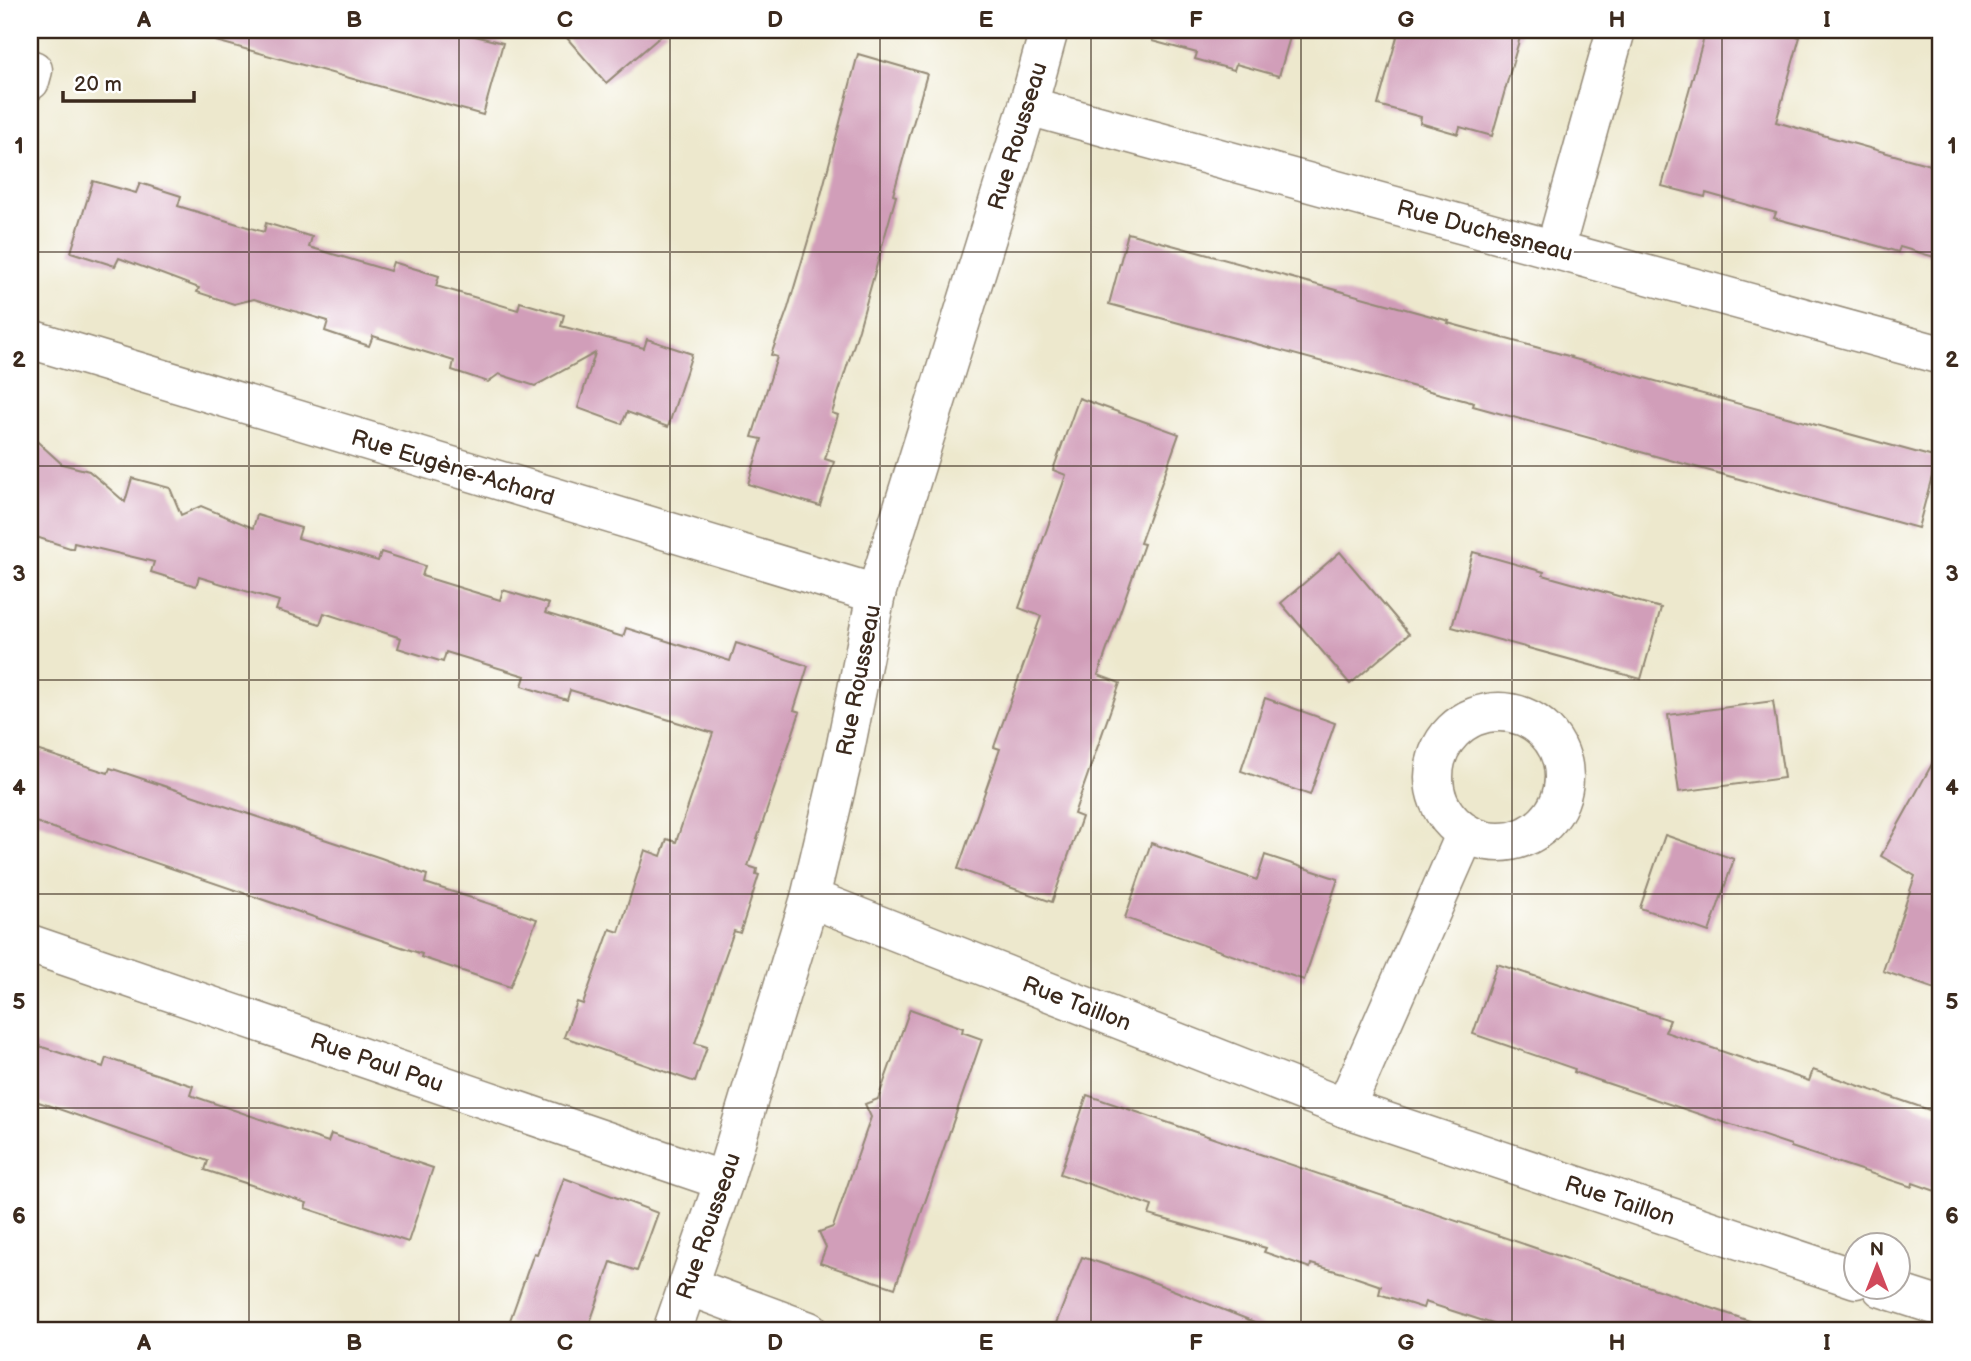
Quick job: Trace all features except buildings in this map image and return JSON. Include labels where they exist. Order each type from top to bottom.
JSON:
[{"type":"street","name":"Rue Rousseau","points":[[672,1331],[724,1181],[810,898],[845,750],[876,594],[1028,106],[1049,30]]},
{"type":"street","points":[[1555,249],[1616,30]]},
{"type":"street","name":"Rue Duchesneau","points":[[1028,106],[1941,355]]},
{"type":"street","name":"Rue Eugène-Achard","points":[[30,339],[876,594]]},
{"type":"street","points":[[1345,1108],[1466,833]]},
{"type":"street","name":"Rue Taillon","points":[[810,898],[1345,1108],[1842,1274]]},
{"type":"street","name":"Rue Paul Pau","points":[[30,944],[724,1181]]},
{"type":"street","points":[[688,1286],[809,1331]]},
{"type":"street","points":[[1912,1297],[1941,1307]]}]
